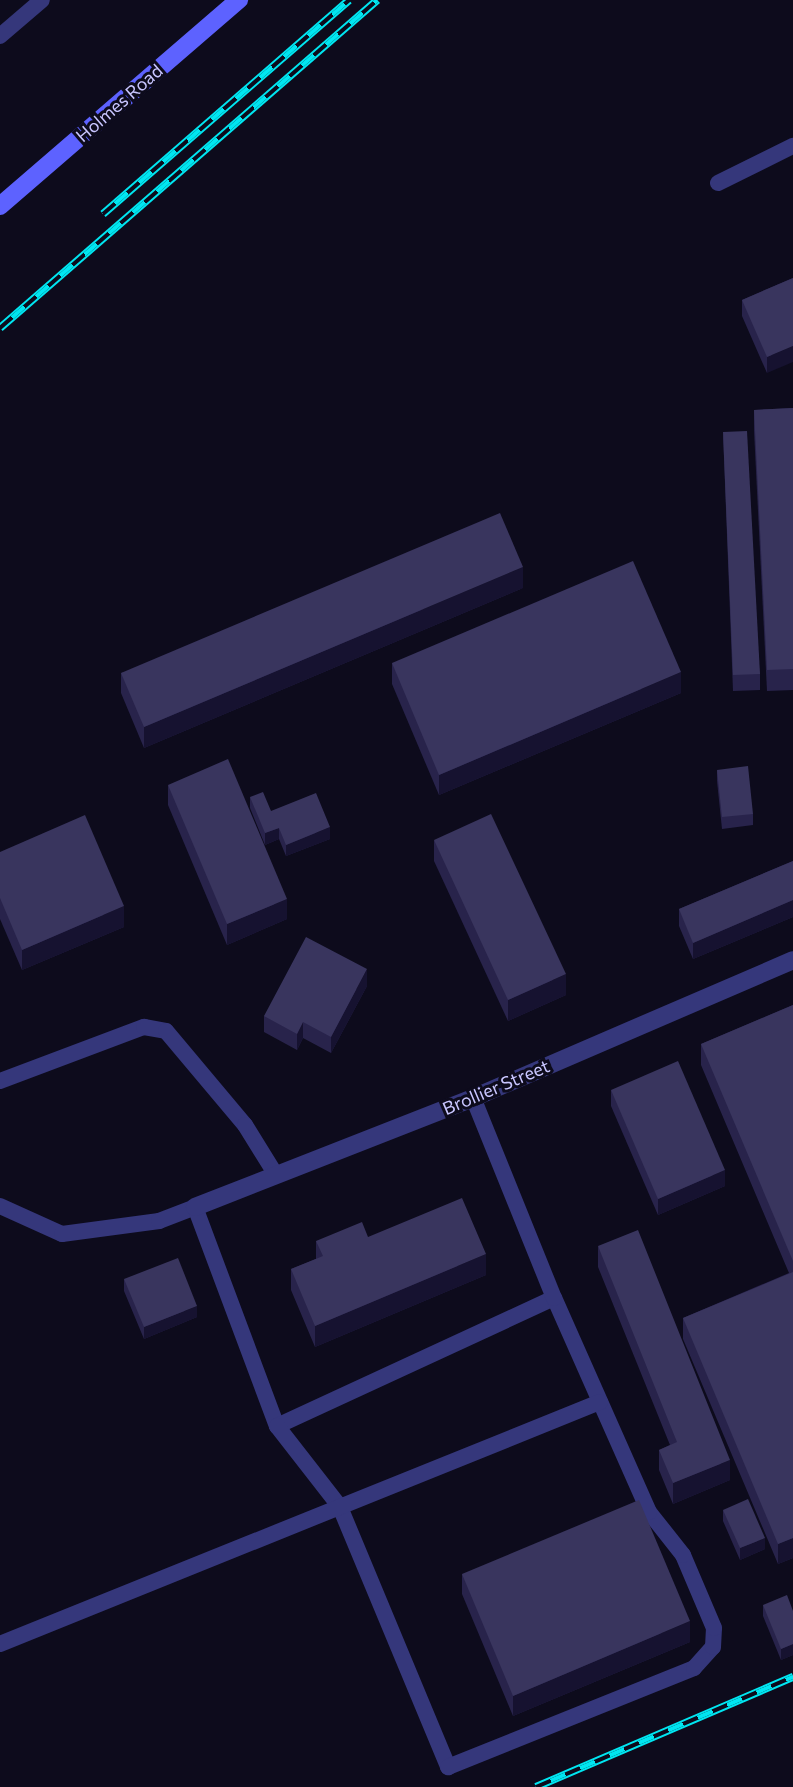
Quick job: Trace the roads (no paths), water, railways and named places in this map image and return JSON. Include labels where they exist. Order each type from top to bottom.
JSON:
[{"type":"main road","name":"Holmes Road","points":[[0,206],[239,0]]},
{"type":"street","name":"Brollier Street","points":[[195,1207],[473,1098],[793,960]]},
{"type":"lane","points":[[0,36],[43,0]]},
{"type":"lane","points":[[718,183],[793,146]]},
{"type":"lane","points":[[0,1081],[144,1027],[166,1031],[245,1125],[276,1175]]},
{"type":"lane","points":[[0,1206],[62,1234],[159,1221],[195,1207],[277,1426],[340,1507],[448,1767],[694,1668],[713,1647],[714,1628],[683,1555],[649,1511],[554,1298],[473,1098]]},
{"type":"lane","points":[[277,1426],[554,1298]]},
{"type":"lane","points":[[0,1644],[600,1402]]},
{"type":"railway","points":[[103,214],[349,0]]},
{"type":"railway","points":[[0,328],[377,0]]},
{"type":"railway","points":[[536,1787],[793,1677]]}]
